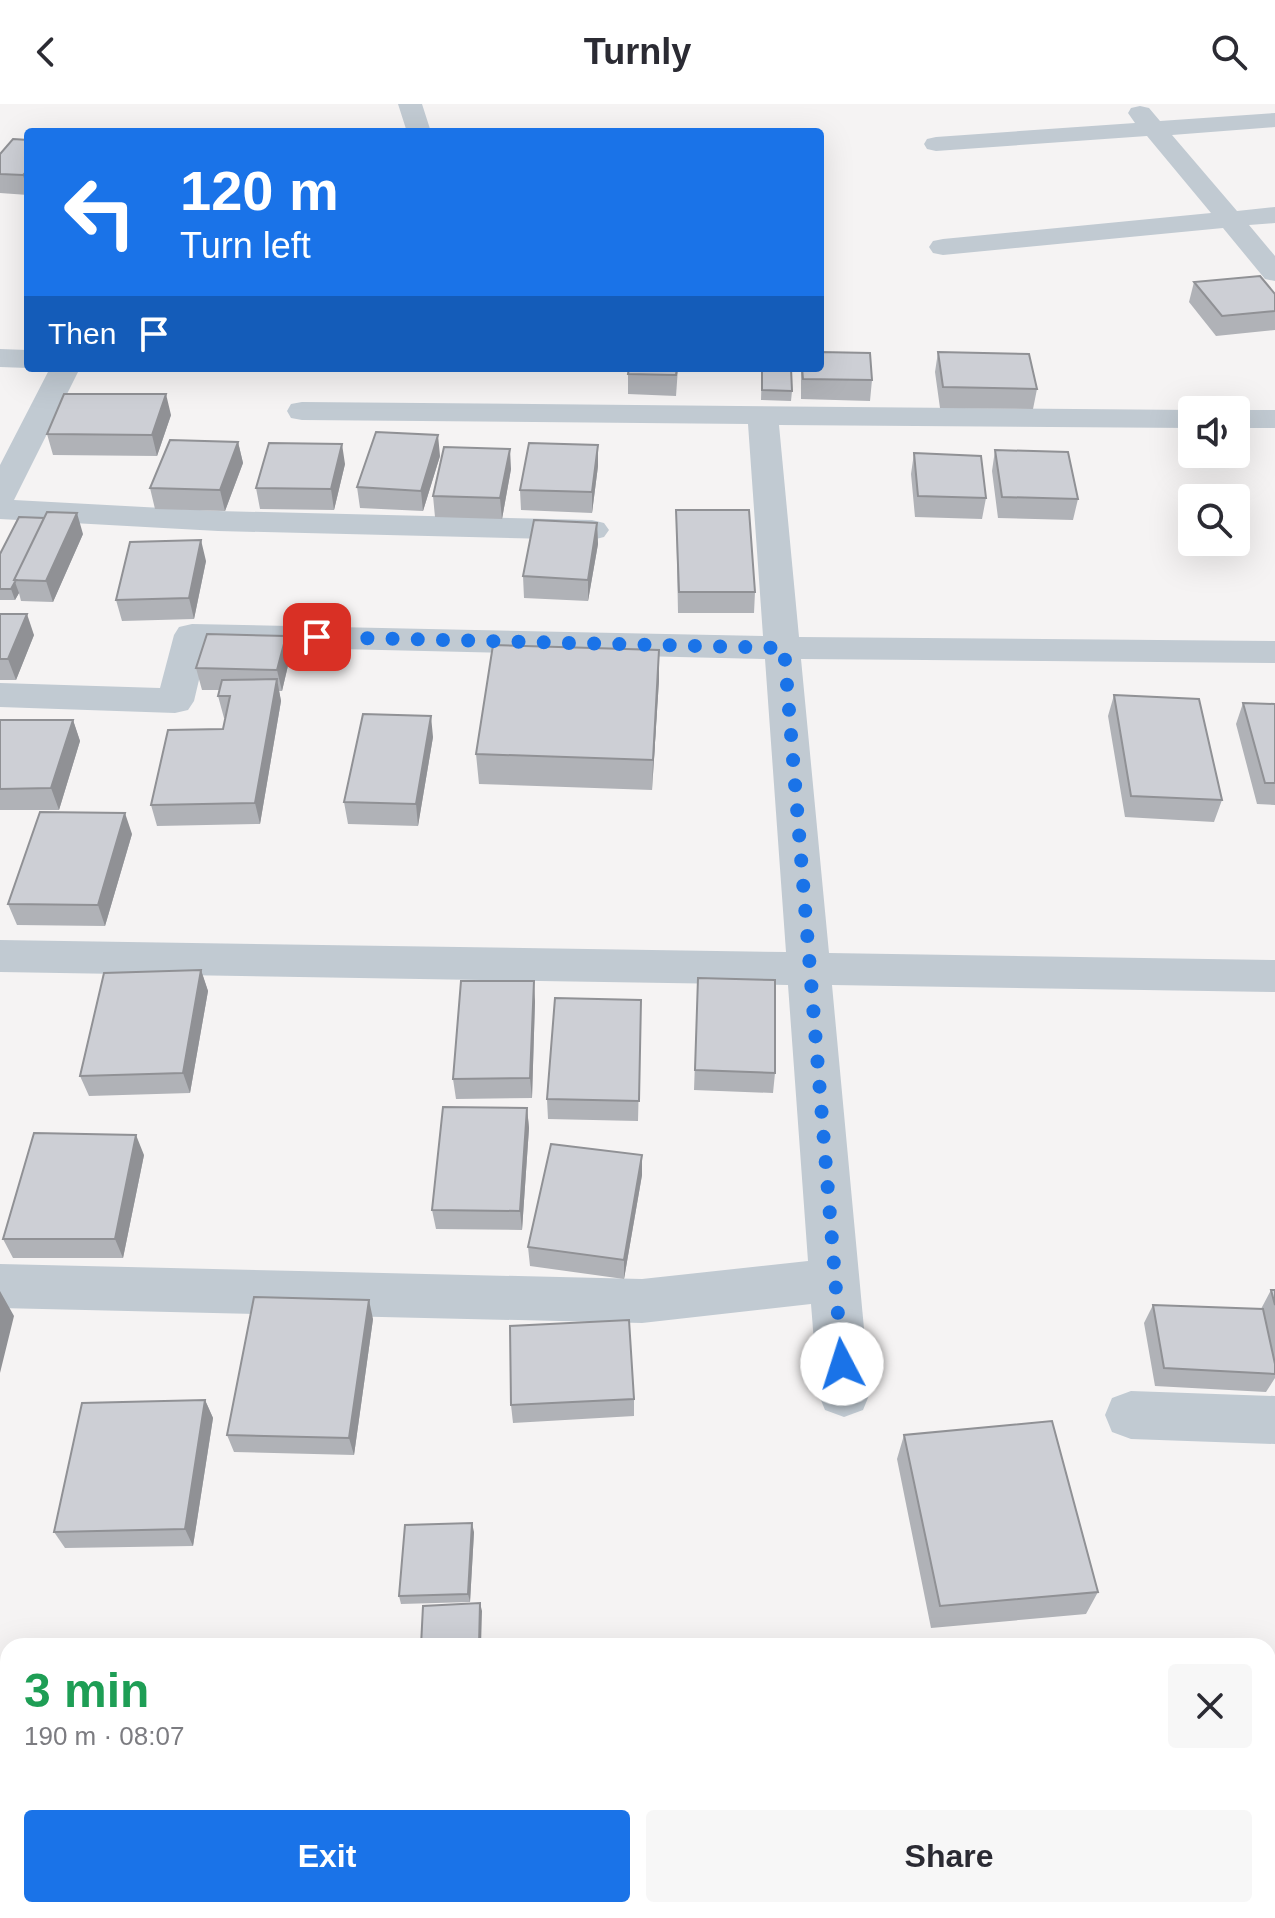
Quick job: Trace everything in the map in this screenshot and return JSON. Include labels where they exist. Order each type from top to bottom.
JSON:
[{"type":"street","points":[[410,104],[418,128]]},
{"type":"street","points":[[1132,104],[1275,273]]},
{"type":"street","points":[[936,144],[1275,120]]},
{"type":"street","points":[[943,247],[1275,215]]},
{"type":"street","points":[[0,358],[24,359]]},
{"type":"street","points":[[0,497],[63,372]]},
{"type":"street","points":[[302,411],[1178,419]]},
{"type":"street","points":[[763,417],[844,1393]]},
{"type":"street","points":[[1250,419],[1275,419]]},
{"type":"street","points":[[0,509],[218,521],[592,530]]},
{"type":"street","points":[[0,695],[175,701],[192,635],[784,648],[1275,652]]},
{"type":"street","points":[[0,956],[1275,976]]},
{"type":"street","points":[[0,1286],[642,1301],[835,1280]]},
{"type":"street","points":[[1131,1415],[1275,1420]]},
{"type":"building","points":[[13,139],[24,140],[24,174],[0,174],[0,154]]},
{"type":"building","points":[[1260,276],[1275,294],[1275,311],[1222,316],[1194,282]]},
{"type":"building","points":[[824,352],[870,353],[872,380],[803,379],[802,372],[824,372]]},
{"type":"building","points":[[938,352],[1029,354],[1037,389],[943,387]]},
{"type":"building","points":[[628,372],[676,372],[676,375]]},
{"type":"building","points":[[762,372],[791,372],[792,391],[762,390]]},
{"type":"building","points":[[64,394],[166,394],[152,435],[47,434]]},
{"type":"building","points":[[376,432],[438,435],[421,491],[357,487]]},
{"type":"building","points":[[170,440],[238,442],[220,490],[150,488]]},
{"type":"building","points":[[269,443],[342,444],[331,489],[256,488]]},
{"type":"building","points":[[529,443],[598,445],[592,492],[520,490]]},
{"type":"building","points":[[444,447],[510,449],[500,498],[433,496]]},
{"type":"building","points":[[995,450],[1068,452],[1078,499],[1002,497]]},
{"type":"building","points":[[914,453],[981,456],[986,498],[918,496]]},
{"type":"building","points":[[676,510],[749,510],[755,592],[679,592]]},
{"type":"building","points":[[47,512],[77,513],[46,581],[14,580]]},
{"type":"building","points":[[19,517],[44,518],[11,589],[0,589],[0,554]]},
{"type":"building","points":[[534,520],[597,523],[588,580],[523,576]]},
{"type":"building","points":[[201,540],[189,598],[116,600],[130,542]]},
{"type":"building","points":[[0,614],[27,614],[8,659],[0,659]]},
{"type":"building","points":[[207,634],[286,636],[277,670],[196,668]]},
{"type":"building","points":[[493,645],[659,650],[653,760],[476,754]]},
{"type":"building","points":[[277,679],[255,803],[151,805],[168,730],[223,729],[230,696],[218,696],[222,680]]},
{"type":"building","points":[[1114,695],[1199,699],[1222,800],[1131,796]]},
{"type":"building","points":[[1243,703],[1275,704],[1275,783],[1265,783]]},
{"type":"building","points":[[363,714],[431,716],[416,804],[344,802]]},
{"type":"building","points":[[0,720],[73,720],[51,788],[0,789]]},
{"type":"building","points":[[40,812],[125,813],[98,905],[8,904]]},
{"type":"building","points":[[201,970],[183,1073],[80,1076],[104,973]]},
{"type":"building","points":[[698,978],[775,980],[775,1073],[695,1070]]},
{"type":"building","points":[[461,981],[534,981],[530,1078],[453,1079]]},
{"type":"building","points":[[555,998],[641,1000],[639,1101],[547,1099]]},
{"type":"building","points":[[443,1107],[527,1108],[520,1211],[432,1210]]},
{"type":"building","points":[[34,1133],[136,1135],[115,1239],[3,1239]]},
{"type":"building","points":[[551,1144],[642,1155],[624,1260],[528,1247]]},
{"type":"building","points":[[254,1297],[369,1300],[349,1438],[227,1435]]},
{"type":"building","points":[[1153,1305],[1263,1309],[1275,1374],[1164,1368]]},
{"type":"building","points":[[629,1320],[634,1399],[511,1405],[510,1326]]},
{"type":"building","points":[[205,1400],[185,1529],[54,1532],[82,1403]]},
{"type":"building","points":[[1052,1421],[1098,1592],[940,1606],[904,1435]]},
{"type":"building","points":[[472,1523],[468,1594],[399,1596],[405,1525]]},
{"type":"building","points":[[480,1603],[479,1638],[421,1638],[423,1606]]},
{"type":"route","points":[[317,637],[784,648],[842,1364]]}]
